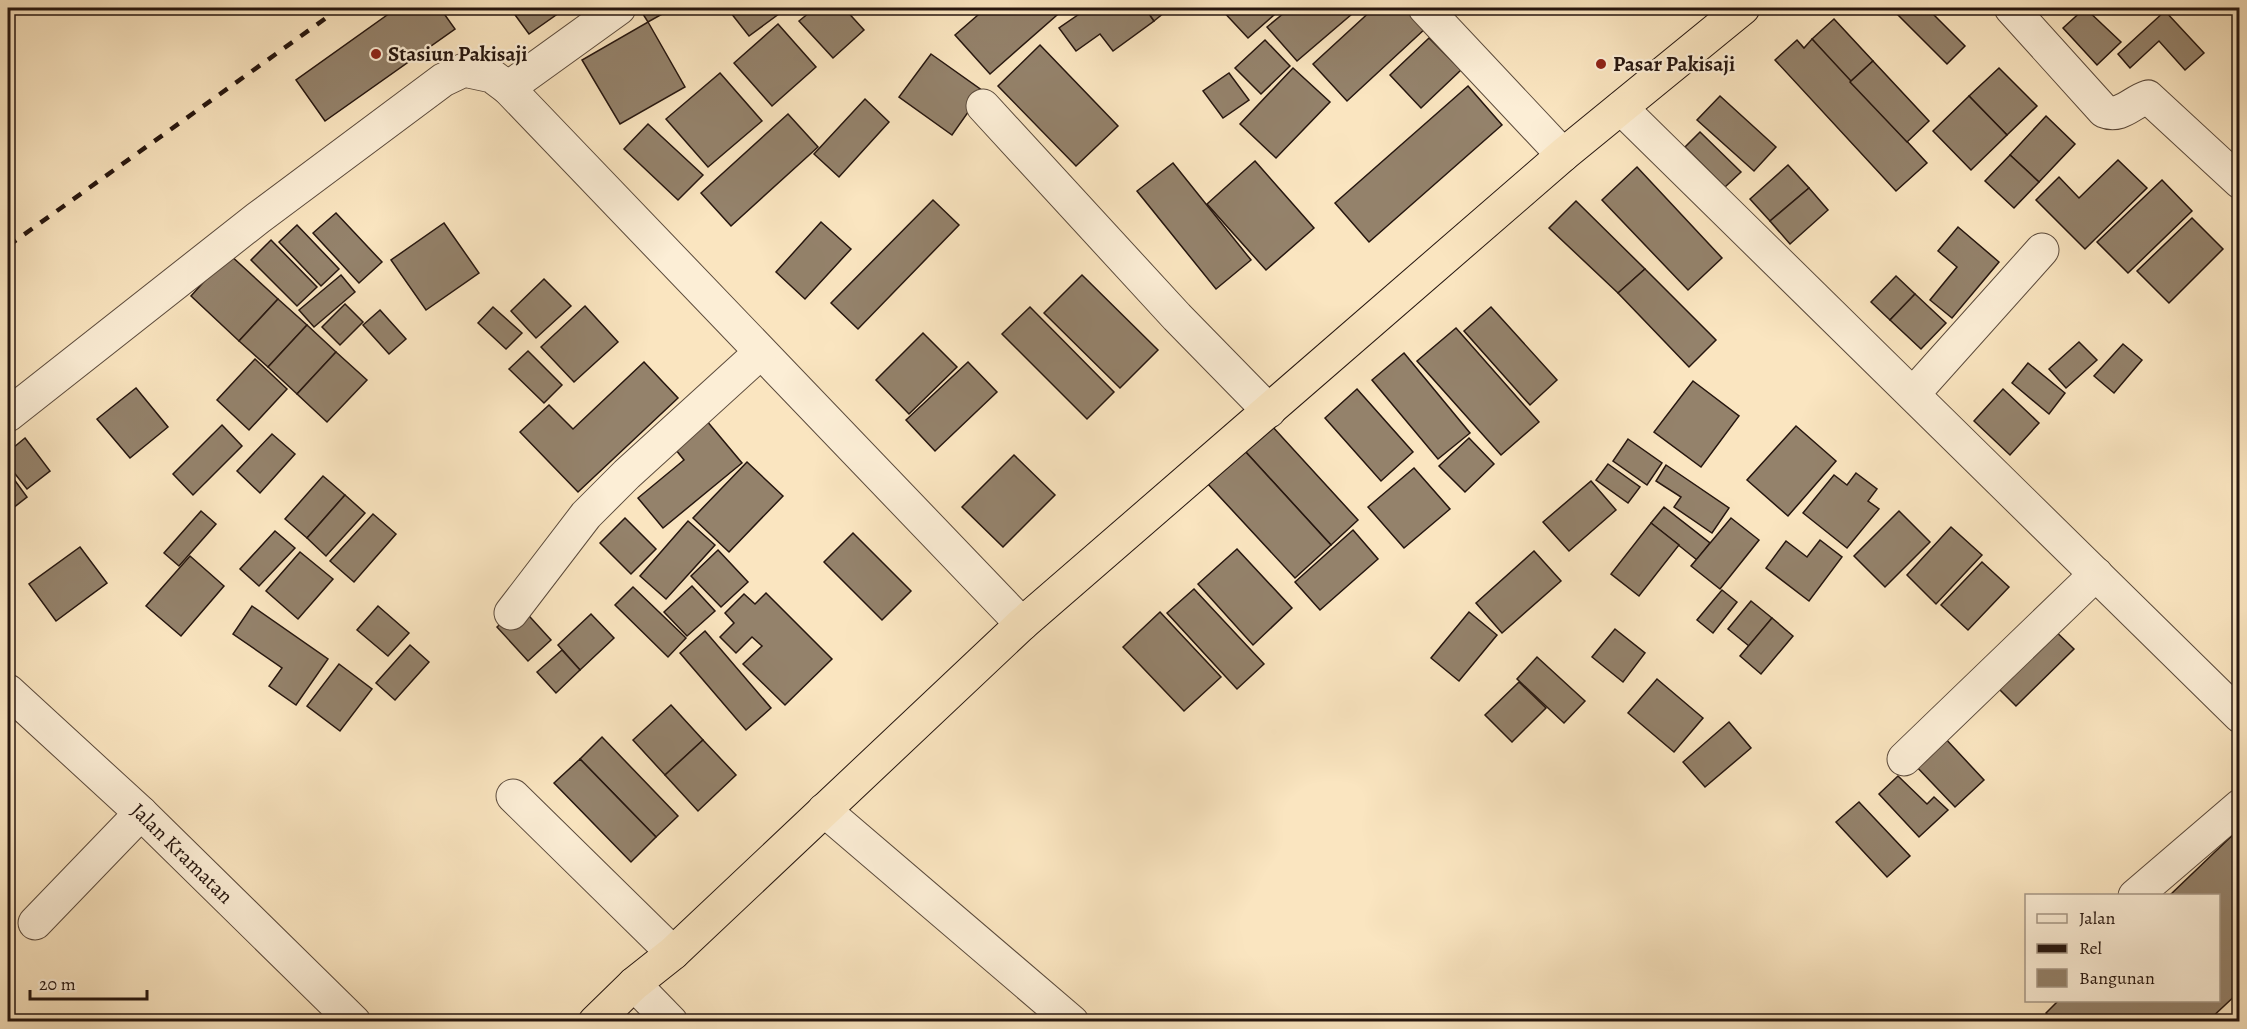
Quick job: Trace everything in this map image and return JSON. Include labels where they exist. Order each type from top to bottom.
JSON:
[{"type":"highway","points":[[595,1022],[634,984],[673,953],[1022,624],[1563,155],[1743,8]]},
{"type":"street","points":[[508,88],[619,8]]},
{"type":"street","points":[[1425,8],[1563,155]]},
{"type":"street","points":[[2011,8],[2104,111],[2112,114],[2118,113],[2148,97],[2240,182]]},
{"type":"street","points":[[8,416],[258,218],[443,80],[464,70],[492,76],[508,88],[1022,624]]},
{"type":"street","points":[[983,106],[1177,317],[1269,411]]},
{"type":"street","points":[[1621,108],[2240,716]]},
{"type":"street","points":[[1913,394],[2042,250]]},
{"type":"street","points":[[511,613],[586,515],[627,474],[760,352]]},
{"type":"street","points":[[1904,759],[2096,574]]},
{"type":"street","name":"Jalan Kramatan","points":[[8,691],[141,813],[354,1022]]},
{"type":"street","points":[[513,796],[673,953]]},
{"type":"street","points":[[2137,894],[2240,806]]},
{"type":"street","points":[[824,810],[1072,1022]]},
{"type":"street","points":[[35,923],[141,813]]},
{"type":"street","points":[[634,984],[672,1022]]},
{"type":"building","name":"Stasiun Pakisaji","points":[[397,8],[440,8],[455,29],[325,121],[296,80]]},
{"type":"building","points":[[510,8],[566,8],[529,34]]},
{"type":"building","points":[[639,8],[673,8],[648,22]]},
{"type":"building","points":[[727,8],[787,8],[749,36]]},
{"type":"building","points":[[815,8],[844,8],[864,30],[833,58],[799,21]]},
{"type":"building","points":[[986,8],[1065,8],[990,74],[955,35]]},
{"type":"building","points":[[1088,8],[1145,8],[1154,21],[1113,51],[1100,34],[1076,51],[1059,28]]},
{"type":"building","points":[[1145,8],[1170,8],[1154,21]]},
{"type":"building","points":[[1220,8],[1282,8],[1248,38]]},
{"type":"building","points":[[1290,8],[1359,8],[1297,61],[1267,27]]},
{"type":"building","points":[[1374,8],[1409,8],[1427,27],[1347,101],[1313,64]]},
{"type":"building","points":[[1891,8],[1927,8],[1965,46],[1947,64]]},
{"type":"building","points":[[2085,8],[2121,42],[2097,65],[2063,28]]},
{"type":"building","points":[[2165,11],[2204,53],[2185,70],[2159,41],[2130,68],[2118,54]]},
{"type":"building","points":[[1834,19],[1873,61],[1850,82],[1812,39]]},
{"type":"building","points":[[648,22],[685,87],[620,124],[582,60]]},
{"type":"building","points":[[778,24],[816,67],[772,106],[734,63]]},
{"type":"building","points":[[1429,38],[1461,70],[1421,108],[1390,75]]},
{"type":"building","points":[[1812,39],[1927,163],[1896,191],[1775,60],[1797,40],[1804,48]]},
{"type":"building","points":[[1265,40],[1290,66],[1261,94],[1235,68]]},
{"type":"building","points":[[1040,45],[1118,126],[1076,166],[998,86]]},
{"type":"building","points":[[931,54],[983,91],[952,135],[899,97]]},
{"type":"building","points":[[1873,61],[1929,121],[1907,142],[1850,82]]},
{"type":"building","points":[[1293,68],[1330,102],[1276,158],[1240,124]]},
{"type":"building","points":[[1999,68],[2037,106],[2007,135],[1969,96]]},
{"type":"building","points":[[720,73],[762,121],[708,167],[666,119]]},
{"type":"building","points":[[1229,73],[1249,100],[1223,118],[1203,91]]},
{"type":"building","points":[[1468,86],[1502,125],[1369,242],[1335,203]]},
{"type":"building","points":[[1720,96],[1776,147],[1754,171],[1697,120]]},
{"type":"building","points":[[1969,96],[2007,135],[1971,170],[1933,131]]},
{"type":"building","points":[[865,99],[889,122],[839,177],[814,154]]},
{"type":"building","points":[[788,114],[818,147],[731,226],[701,193]]},
{"type":"building","points":[[2046,116],[2075,144],[2039,182],[2010,155]]},
{"type":"building","points":[[648,124],[703,175],[678,200],[624,149]]},
{"type":"building","points":[[1700,132],[1741,172],[1725,187],[1685,147]]},
{"type":"building","points":[[2010,155],[2039,182],[2014,208],[1985,181]]},
{"type":"building","points":[[2118,160],[2147,188],[2085,249],[2036,200],[2059,177],[2079,198]]},
{"type":"building","points":[[1255,161],[1314,228],[1266,270],[1207,204]]},
{"type":"building","points":[[1173,163],[1251,260],[1216,289],[1137,191]]},
{"type":"building","points":[[1788,165],[1809,188],[1770,221],[1750,199]]},
{"type":"building","points":[[1637,167],[1722,258],[1688,290],[1602,200]]},
{"type":"building","points":[[2162,180],[2192,211],[2128,273],[2097,242]]},
{"type":"building","points":[[1809,188],[1828,210],[1790,244],[1770,221]]},
{"type":"building","points":[[933,200],[959,225],[858,329],[831,303]]},
{"type":"building","points":[[1576,201],[1645,269],[1618,293],[1549,228]]},
{"type":"building","points":[[336,213],[382,262],[359,283],[313,233]]},
{"type":"building","points":[[2192,218],[2223,249],[2169,303],[2137,271]]},
{"type":"building","points":[[821,222],[851,249],[805,299],[776,272]]},
{"type":"building","points":[[444,223],[479,273],[426,310],[391,260]]},
{"type":"building","points":[[297,225],[339,269],[321,286],[279,242]]},
{"type":"building","points":[[1958,227],[1999,262],[1952,318],[1930,300],[1957,267],[1938,251]]},
{"type":"building","points":[[271,240],[317,287],[297,306],[251,260]]},
{"type":"building","points":[[229,254],[278,299],[239,341],[191,296]]},
{"type":"building","points":[[1645,269],[1716,340],[1689,367],[1618,293]]},
{"type":"building","points":[[341,275],[355,292],[314,327],[299,310]]},
{"type":"building","points":[[1082,275],[1158,350],[1120,388],[1044,313]]},
{"type":"building","points":[[1896,276],[1915,294],[1890,320],[1871,302]]},
{"type":"building","points":[[544,279],[571,306],[536,338],[511,311]]},
{"type":"building","points":[[1915,294],[1946,323],[1921,349],[1890,320]]},
{"type":"building","points":[[278,299],[307,325],[268,367],[239,341]]},
{"type":"building","points":[[345,304],[363,322],[340,345],[322,327]]},
{"type":"building","points":[[585,306],[618,342],[574,382],[541,347]]},
{"type":"building","points":[[493,307],[522,333],[506,349],[478,323]]},
{"type":"building","points":[[1030,307],[1114,392],[1087,419],[1002,334]]},
{"type":"building","points":[[1491,307],[1557,380],[1530,405],[1464,331]]},
{"type":"building","points":[[380,310],[406,339],[389,354],[363,325]]},
{"type":"building","points":[[307,325],[336,352],[297,394],[268,367]]},
{"type":"building","points":[[1456,328],[1539,422],[1501,455],[1417,361]]},
{"type":"building","points":[[923,333],[957,367],[909,414],[876,380]]},
{"type":"building","points":[[2079,342],[2097,360],[2066,388],[2049,369]]},
{"type":"building","points":[[2123,344],[2142,360],[2114,393],[2094,376]]},
{"type":"building","points":[[528,351],[562,385],[544,403],[509,369]]},
{"type":"building","points":[[336,352],[367,380],[327,422],[297,394]]},
{"type":"building","points":[[1404,353],[1470,433],[1438,459],[1372,380]]},
{"type":"building","points":[[255,359],[287,389],[249,430],[217,400]]},
{"type":"building","points":[[644,362],[678,398],[578,492],[520,432],[549,405],[573,429]]},
{"type":"building","points":[[968,362],[997,392],[935,451],[906,420]]},
{"type":"building","points":[[2028,363],[2065,393],[2049,414],[2012,383]]},
{"type":"building","points":[[1693,381],[1739,416],[1701,467],[1654,432]]},
{"type":"building","points":[[136,388],[168,427],[130,458],[97,419]]},
{"type":"building","points":[[1357,389],[1413,452],[1381,481],[1325,418]]},
{"type":"building","points":[[2003,389],[2039,423],[2010,455],[1974,421]]},
{"type":"building","points":[[701,414],[742,463],[663,528],[638,498],[684,460],[668,440]]},
{"type":"building","points":[[222,425],[242,446],[193,495],[173,474]]},
{"type":"building","points":[[1271,425],[1358,520],[1331,545],[1244,450]]},
{"type":"building","points":[[1796,426],[1836,461],[1788,516],[1747,480]]},
{"type":"building","points":[[272,434],[295,454],[260,493],[237,471]]},
{"type":"building","points":[[25,438],[50,471],[27,489],[8,465],[8,452]]},
{"type":"building","points":[[1469,438],[1494,464],[1465,492],[1439,466]]},
{"type":"building","points":[[1628,439],[1662,463],[1647,485],[1613,461]]},
{"type":"building","points":[[1244,450],[1331,545],[1295,578],[1207,483]]},
{"type":"building","points":[[1014,455],[1055,495],[1003,547],[962,507]]},
{"type":"building","points":[[747,462],[783,496],[729,552],[693,518]]},
{"type":"building","points":[[1608,464],[1640,487],[1628,503],[1596,480]]},
{"type":"building","points":[[1666,465],[1729,508],[1712,533],[1674,507],[1681,497],[1656,481]]},
{"type":"building","points":[[1414,468],[1450,509],[1404,548],[1368,507]]},
{"type":"building","points":[[8,471],[27,497],[8,512]]},
{"type":"building","points":[[1856,473],[1877,489],[1868,501],[1879,509],[1847,548],[1803,513],[1834,475],[1847,485]]},
{"type":"building","points":[[323,476],[345,495],[307,538],[285,519]]},
{"type":"building","points":[[1591,481],[1616,510],[1569,551],[1543,522]]},
{"type":"building","points":[[345,495],[365,513],[326,556],[307,538]]},
{"type":"building","points":[[1664,507],[1710,543],[1697,560],[1651,523]]},
{"type":"building","points":[[201,511],[216,524],[179,566],[164,553]]},
{"type":"building","points":[[1899,511],[1930,542],[1885,587],[1854,556]]},
{"type":"building","points":[[373,514],[396,534],[354,582],[330,561]]},
{"type":"building","points":[[625,518],[656,549],[631,574],[600,543]]},
{"type":"building","points":[[1731,518],[1759,540],[1720,589],[1691,566]]},
{"type":"building","points":[[688,521],[715,545],[666,599],[640,576]]},
{"type":"building","points":[[1651,523],[1679,545],[1639,596],[1611,574]]},
{"type":"building","points":[[1951,527],[1982,555],[1936,604],[1907,575]]},
{"type":"building","points":[[1353,530],[1378,559],[1320,610],[1295,582]]},
{"type":"building","points":[[275,531],[295,548],[259,586],[240,569]]},
{"type":"building","points":[[853,533],[911,591],[882,620],[824,562]]},
{"type":"building","points":[[1820,540],[1842,557],[1809,601],[1766,568],[1786,541],[1807,557]]},
{"type":"building","points":[[80,547],[107,583],[56,621],[29,584]]},
{"type":"building","points":[[1237,549],[1292,608],[1253,645],[1198,584]]},
{"type":"building","points":[[718,550],[748,582],[721,607],[691,576]]},
{"type":"building","points":[[1534,551],[1561,581],[1502,633],[1476,603]]},
{"type":"building","points":[[300,552],[333,579],[298,619],[266,591]]},
{"type":"building","points":[[190,556],[224,586],[181,636],[146,606]]},
{"type":"building","points":[[1982,562],[2009,587],[1968,630],[1941,605]]},
{"type":"building","points":[[692,586],[715,611],[687,636],[664,612]]},
{"type":"building","points":[[633,587],[686,638],[668,657],[615,605]]},
{"type":"building","points":[[1194,589],[1264,664],[1237,689],[1167,613]]},
{"type":"building","points":[[1722,590],[1737,602],[1713,633],[1697,620]]},
{"type":"building","points":[[766,593],[832,659],[785,705],[743,664],[762,646],[752,637],[736,653],[720,637],[734,623],[725,613],[744,594],[755,604]]},
{"type":"building","points":[[1751,601],[1772,618],[1749,646],[1728,629]]},
{"type":"building","points":[[252,606],[328,659],[296,705],[269,686],[282,668],[233,634]]},
{"type":"building","points":[[378,606],[409,633],[388,656],[357,630]]},
{"type":"building","points":[[520,606],[551,640],[528,661],[497,627]]},
{"type":"building","points":[[1160,612],[1221,677],[1184,711],[1123,647]]},
{"type":"building","points":[[1469,612],[1497,635],[1459,681],[1431,658]]},
{"type":"building","points":[[591,614],[614,638],[580,670],[558,645]]},
{"type":"building","points":[[1772,618],[1793,636],[1761,674],[1740,656]]},
{"type":"building","points":[[2048,624],[2074,649],[2016,706],[1991,681]]},
{"type":"building","points":[[1615,629],[1645,653],[1623,682],[1592,657]]},
{"type":"building","points":[[705,631],[771,708],[746,730],[680,653]]},
{"type":"building","points":[[410,645],[429,662],[395,700],[376,683]]},
{"type":"building","points":[[562,650],[580,670],[556,693],[537,672]]},
{"type":"building","points":[[1537,657],[1585,701],[1564,723],[1517,679]]},
{"type":"building","points":[[339,664],[372,689],[340,731],[307,706]]},
{"type":"building","points":[[1657,679],[1703,718],[1674,752],[1628,713]]},
{"type":"building","points":[[1519,682],[1546,708],[1512,742],[1485,715]]},
{"type":"building","points":[[671,705],[703,740],[665,775],[633,740]]},
{"type":"building","points":[[1729,722],[1751,748],[1705,787],[1683,762]]},
{"type":"building","points":[[1943,736],[1984,780],[1955,807],[1914,764]]},
{"type":"building","points":[[602,737],[678,816],[656,837],[580,759]]},
{"type":"building","points":[[703,740],[736,775],[698,811],[665,775]]},
{"type":"building","points":[[580,759],[656,837],[631,862],[554,783]]},
{"type":"building","points":[[1898,776],[1927,804],[1934,797],[1948,810],[1919,837],[1879,794]]},
{"type":"building","points":[[1859,802],[1910,856],[1887,877],[1836,822]]},
{"type":"building","points":[[2240,828],[2240,991],[2207,1022],[2054,1022],[2046,1013],[2057,1002],[2220,1002],[2220,894],[2171,894]]},
{"type":"railway","points":[[8,246],[340,8]]},
{"type":"place","name":"Stasiun Pakisaji","points":[[376,54]]},
{"type":"place","name":"Pasar Pakisaji","points":[[1601,64]]}]
